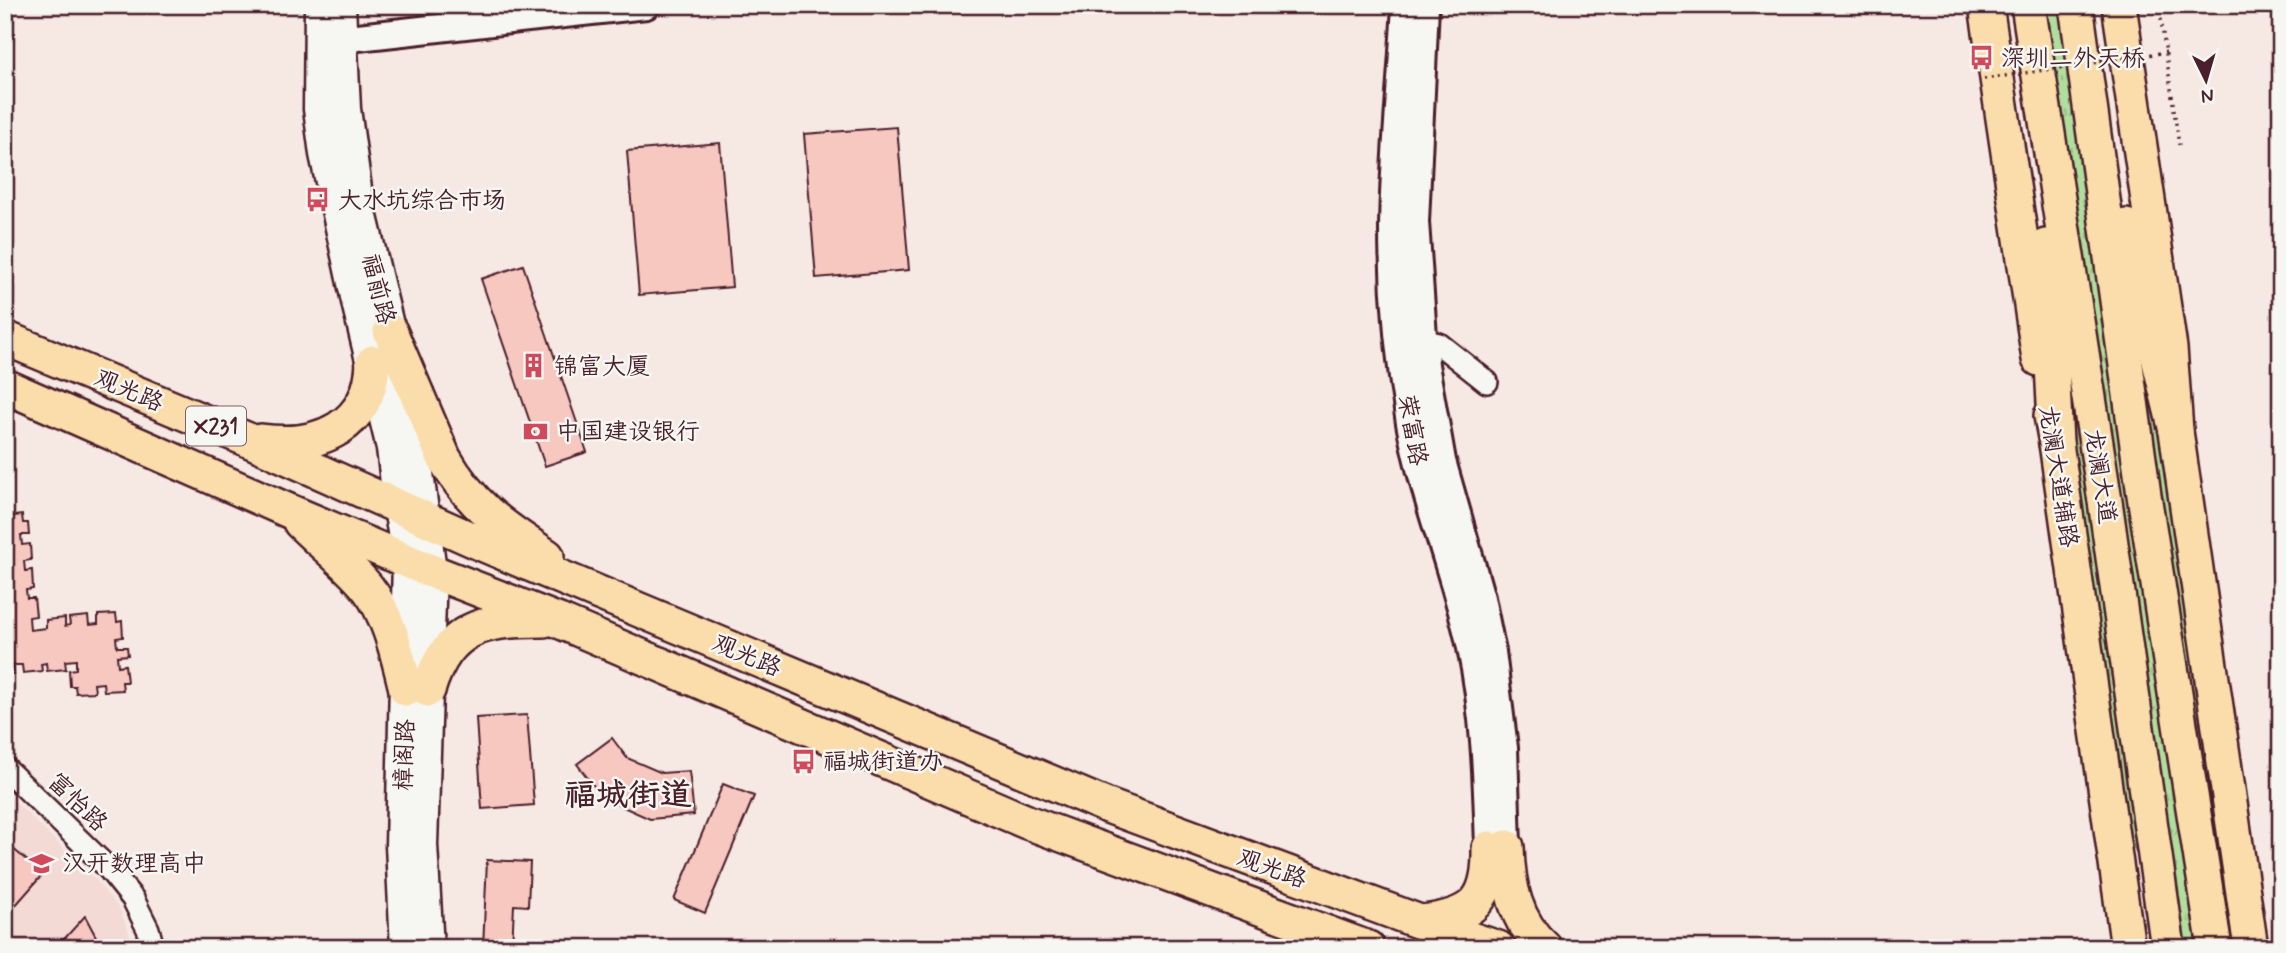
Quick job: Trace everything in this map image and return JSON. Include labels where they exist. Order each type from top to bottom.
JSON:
[{"type":"main road","name":"福前路","points":[[320,5],[319,109],[325,154],[392,448],[412,514],[419,566]]},
{"type":"main road","name":"福前路","points":[[340,5],[345,109],[357,196],[390,331],[416,458],[412,514]]},
{"type":"main road","name":"龙澜大道辅路","points":[[1986,5],[2040,363],[2056,443],[2128,948]]},
{"type":"main road","name":"龙澜大道","points":[[2028,5],[2105,501],[2168,948]]},
{"type":"main road","name":"龙澜大道","points":[[2076,5],[2144,495],[2214,948]]},
{"type":"main road","points":[[2119,5],[2170,348],[2176,431],[2251,948]]},
{"type":"main road","points":[[2084,53],[2176,431]]},
{"type":"main road","points":[[2036,62],[2056,443]]},
{"type":"main road","points":[[390,331],[444,458],[468,495],[500,525],[610,598]]},
{"type":"main road","name":"观光路","points":[[5,338],[246,439],[412,514],[1105,805],[1420,922],[1498,948]]},
{"type":"main road","points":[[246,439],[270,442],[312,439],[347,425],[367,398],[372,382],[373,362]]},
{"type":"main road","name":"观光路","points":[[5,386],[289,511],[559,621],[1027,822],[1368,948]]},
{"type":"main road","points":[[289,511],[369,589],[417,690],[450,646],[470,631],[492,622],[559,621]]},
{"type":"main road","name":"樟阁路","points":[[419,566],[417,690],[428,948]]},
{"type":"main road","name":"樟阁路","points":[[406,948],[401,845],[417,690]]},
{"type":"main road","points":[[1420,922],[1462,915],[1471,907],[1479,897],[1498,847]]},
{"type":"main road","points":[[1498,847],[1512,893],[1525,922],[1545,948]]},
{"type":"street","points":[[340,39],[646,5]]},
{"type":"street","name":"荣富路","points":[[1406,5],[1393,227],[1395,296],[1431,405],[1442,461],[1481,598],[1492,652],[1504,748],[1498,847]]},
{"type":"street","name":"荣富路","points":[[1411,344],[1425,5]]},
{"type":"street","points":[[1411,344],[1439,344],[1488,382]]},
{"type":"street","name":"富怡路","points":[[5,768],[108,868],[133,899],[148,929],[153,948]]},
{"type":"path","points":[[2159,5],[2179,145]]},
{"type":"path","points":[[1984,79],[2167,52]]},
{"type":"shaded area","name":"汉开数理高中","points":[[5,792],[95,879],[119,908],[135,948],[5,948]]},
{"type":"green space","points":[[2045,5],[2060,5],[2157,415],[2211,789],[2209,848],[2215,948],[2159,948],[2145,874],[2127,830],[2067,410],[2053,101]]},
{"type":"building","points":[[897,127],[909,270],[816,278],[804,134]]},
{"type":"building","points":[[720,143],[732,287],[639,295],[627,151]]},
{"type":"building","name":"锦富大厦","points":[[523,265],[587,452],[545,466],[481,279]]},
{"type":"building","points":[[22,515],[23,523],[28,523],[29,535],[21,535],[22,545],[30,544],[31,560],[24,561],[25,571],[32,570],[33,589],[26,590],[27,598],[34,598],[36,616],[29,617],[30,630],[46,628],[46,620],[65,618],[65,626],[70,625],[69,618],[88,616],[89,625],[98,624],[98,615],[116,614],[117,622],[122,621],[123,637],[116,638],[117,647],[127,647],[128,655],[117,656],[118,666],[125,665],[127,682],[122,682],[123,690],[104,691],[103,683],[94,684],[95,692],[76,693],[75,686],[70,686],[69,670],[76,669],[76,660],[65,661],[66,669],[47,671],[46,663],[41,664],[42,671],[23,673],[22,665],[13,665],[14,674],[5,674],[5,517]]},
{"type":"building","points":[[527,715],[534,805],[482,809],[476,718]]},
{"type":"building","points":[[612,738],[627,758],[662,773],[689,771],[694,815],[650,819],[603,798],[577,764]]},
{"type":"building","points":[[723,784],[754,796],[705,913],[674,900]]},
{"type":"building","points":[[5,842],[43,874],[8,914],[5,912]]},
{"type":"building","points":[[487,860],[530,862],[528,906],[514,905],[512,948],[483,948]]},
{"type":"building","points":[[85,916],[102,948],[56,948]]},
{"type":"place","name":"深圳二外天桥","points":[[1981,58]]},
{"type":"place","name":"大水坑综合市场","points":[[318,200]]},
{"type":"place","name":"锦富大厦","points":[[534,366]]},
{"type":"place","name":"中国建设银行","points":[[536,431]]},
{"type":"place","name":"福城街道办","points":[[803,761]]},
{"type":"place","name":"汉开数理高中","points":[[42,863]]},
{"type":"district","name":"福城街道","points":[[628,794]]}]
